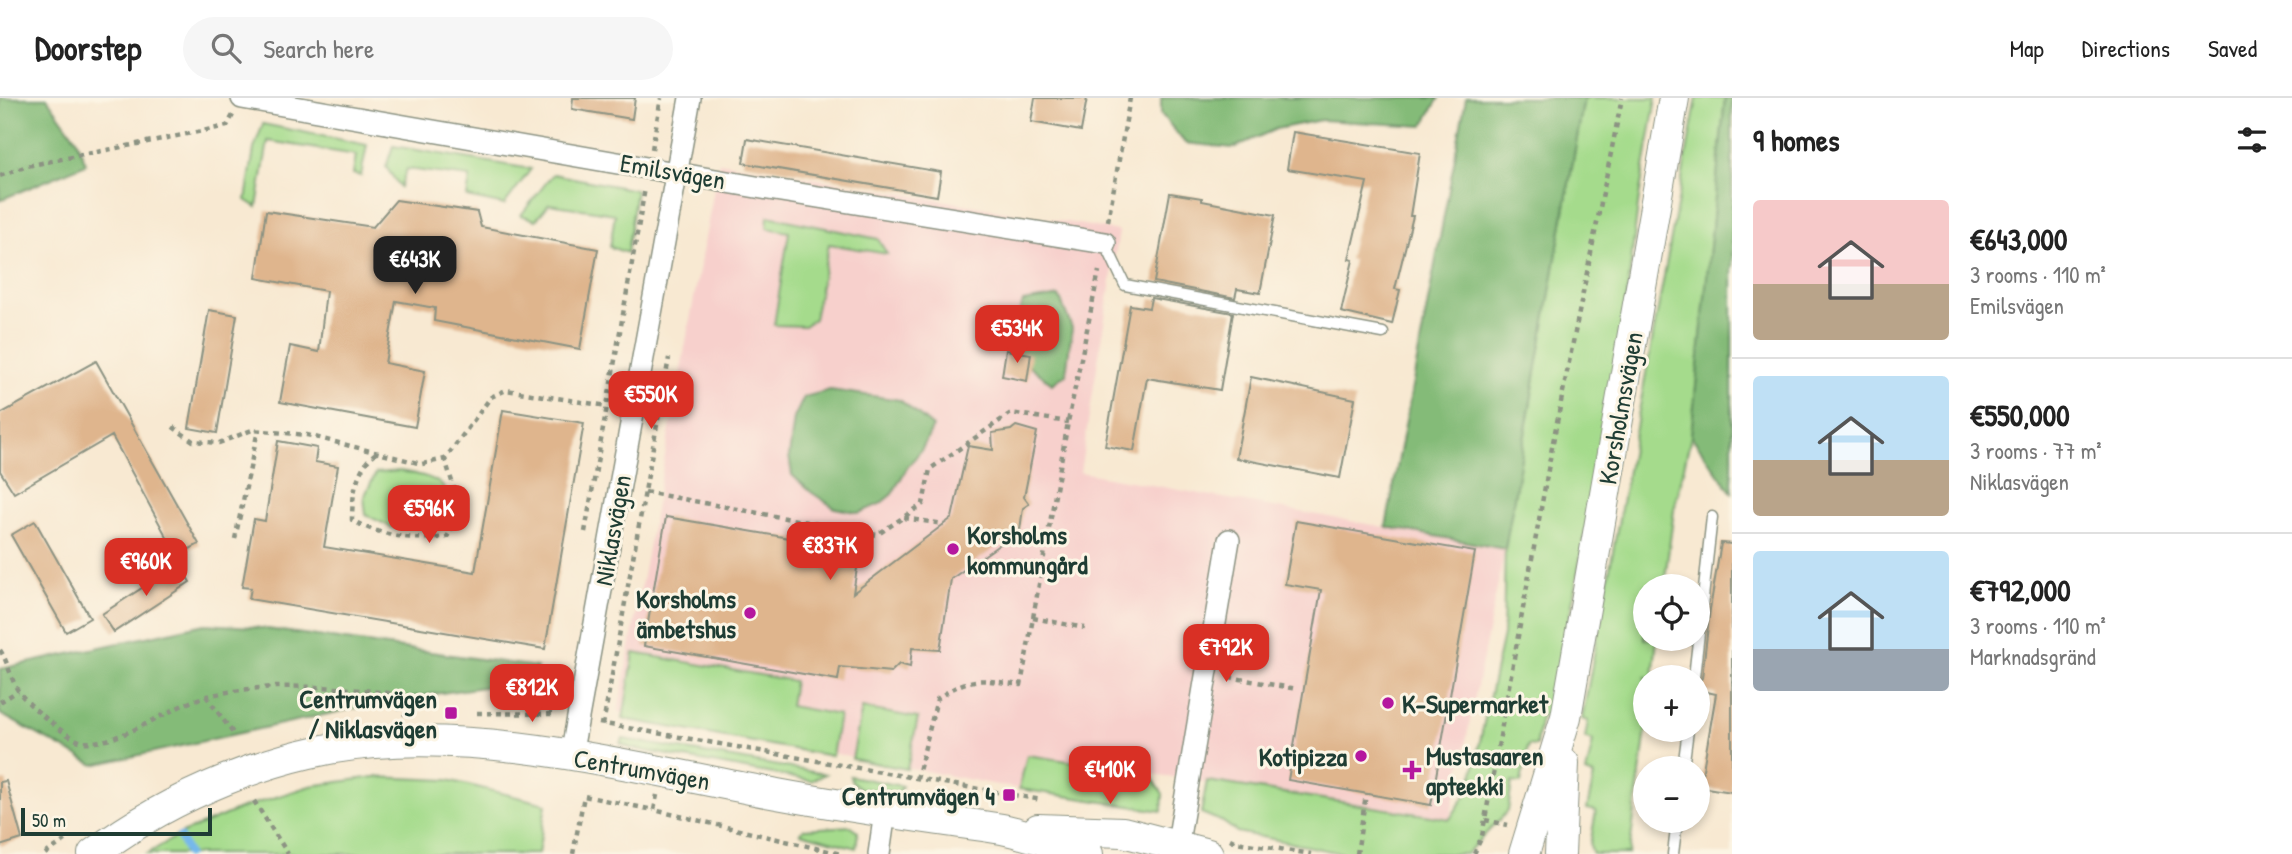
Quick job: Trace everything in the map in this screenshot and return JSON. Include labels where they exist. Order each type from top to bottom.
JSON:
[{"type":"main road","name":"Korsholmsvägen","points":[[1524,854],[1566,717],[1674,98]]},
{"type":"main road","name":"Korsholmsvägen","points":[[1560,854],[1566,717]]},
{"type":"main road","name":"Centrumvägen","points":[[93,854],[120,834],[171,805],[231,778],[303,755],[374,743],[450,742],[531,749],[885,812],[1002,829],[1088,854]]},
{"type":"main road","name":"Centrumvägen","points":[[1002,829],[1085,829],[1215,844]]},
{"type":"street","name":"Niklasvägen","points":[[584,758],[690,98]]},
{"type":"street","name":"Emilsvägen","points":[[242,99],[649,166],[762,188],[1105,243]]},
{"type":"street","points":[[1178,840],[1229,540]]},
{"type":"street","points":[[879,854],[885,812]]},
{"type":"lane","points":[[1105,243],[1125,285],[1383,333]]},
{"type":"lane","points":[[1695,665],[1712,517]]},
{"type":"lane","points":[[1673,854],[1676,833]]},
{"type":"path","points":[[584,540],[661,98]]},
{"type":"path","points":[[917,779],[937,699],[957,684],[975,680],[1021,685],[1130,98]]},
{"type":"path","points":[[1474,854],[1482,836],[1553,442],[1622,98]]},
{"type":"path","points":[[0,176],[27,166],[227,126],[242,99]]},
{"type":"path","points":[[584,758],[645,492],[671,347]]},
{"type":"path","points":[[173,427],[193,441],[219,443],[252,430],[307,435],[422,464],[445,458],[491,397],[506,390],[607,406]]},
{"type":"path","points":[[645,492],[877,535],[923,504],[930,469],[1011,413],[1068,422]]},
{"type":"path","points":[[235,539],[258,430]]},
{"type":"path","points":[[377,452],[367,459],[352,496],[352,520],[365,528],[425,540],[447,537],[456,522],[454,488],[445,458]]},
{"type":"path","points":[[904,517],[944,524]]},
{"type":"path","points":[[1033,618],[1085,628]]},
{"type":"path","points":[[0,650],[18,691],[54,725],[81,742],[107,739],[206,696],[266,687],[338,687],[388,693],[407,718]]},
{"type":"path","points":[[1206,673],[1297,689]]},
{"type":"path","points":[[0,702],[18,691]]},
{"type":"path","points":[[206,696],[233,733]]},
{"type":"path","points":[[554,714],[556,701]]},
{"type":"path","points":[[654,810],[662,773]]},
{"type":"path","points":[[1357,854],[1366,794]]},
{"type":"path","points":[[573,854],[584,796],[841,854]]},
{"type":"path","points":[[254,801],[288,854]]},
{"type":"path","points":[[1215,844],[1236,842],[1311,854]]},
{"type":"shaded area","points":[[719,162],[1119,231],[1080,472],[1505,549],[1450,819],[1028,755],[1019,789],[618,712]]},
{"type":"green space","points":[[0,98],[47,98],[76,139],[86,164],[0,200]]},
{"type":"green space","points":[[1161,98],[1439,98],[1423,126],[1321,120],[1276,129],[1233,148],[1185,143],[1161,114]]},
{"type":"green space","points":[[1466,98],[1584,98],[1505,549],[1386,527]]},
{"type":"green space","points":[[1584,98],[1656,98],[1639,197],[1622,336],[1551,716],[1541,715],[1536,746],[1528,745],[1521,783],[1512,782],[1508,811],[1466,854],[1345,854],[1237,832],[1223,822],[1201,813],[1207,781],[1450,819],[1470,788],[1503,635],[1505,549]]},
{"type":"green space","points":[[1697,98],[1725,98],[1691,436],[1674,510],[1666,574],[1633,574],[1633,651],[1656,651],[1654,665],[1633,665],[1633,742],[1644,742],[1642,756],[1633,756],[1633,825],[1629,854],[1593,854],[1590,845],[1596,811],[1587,809],[1594,776],[1586,773],[1593,741],[1585,738],[1588,721],[1582,719]]},
{"type":"green space","points":[[1725,98],[1732,98],[1732,493],[1691,436]]},
{"type":"green space","points":[[263,124],[367,145],[361,176],[353,174],[356,155],[268,141],[257,207],[246,200],[254,149]]},
{"type":"green space","points":[[393,146],[531,169],[504,205],[467,197],[470,177],[407,169],[400,187],[386,167]]},
{"type":"green space","points":[[553,174],[636,190],[627,253],[610,247],[615,214],[549,204],[536,220],[521,215]]},
{"type":"green space","points":[[768,216],[878,239],[887,254],[829,244],[814,319],[804,326],[774,325],[789,232],[767,228]]},
{"type":"green space","points":[[1059,296],[1072,328],[1066,374],[1052,384],[1020,358],[1012,332],[1023,302]]},
{"type":"green space","points":[[830,390],[900,400],[933,427],[922,449],[892,494],[880,504],[859,513],[835,508],[792,475],[789,456],[794,418],[804,397]]},
{"type":"green space","points":[[400,471],[441,484],[447,500],[442,527],[393,528],[366,515],[364,497],[376,473]]},
{"type":"green space","points":[[205,624],[253,627],[537,667],[532,680],[392,700],[94,765],[0,714],[0,669]]},
{"type":"green space","points":[[634,653],[794,681],[790,706],[839,715],[832,756],[623,719]]},
{"type":"green space","points":[[862,708],[918,718],[907,769],[852,759]]},
{"type":"green space","points":[[623,739],[825,774],[811,781],[630,748],[620,743]]},
{"type":"green space","points":[[1027,755],[1149,773],[1163,794],[1162,811],[1019,789]]},
{"type":"green space","points":[[850,776],[902,786],[899,792],[861,789],[851,781]]},
{"type":"green space","points":[[374,777],[448,780],[546,804],[538,854],[147,854],[182,833],[242,808],[310,786]]},
{"type":"green space","points":[[851,826],[858,832],[856,848],[800,833],[804,829]]},
{"type":"building","points":[[573,98],[635,98],[632,119],[572,109]]},
{"type":"building","points":[[1035,98],[1087,98],[1081,131],[1031,122]]},
{"type":"building","points":[[1293,132],[1420,153],[1410,216],[1413,216],[1395,289],[1400,290],[1392,324],[1341,312],[1353,260],[1349,259],[1367,182],[1287,169]]},
{"type":"building","points":[[747,139],[941,172],[937,196],[743,163]]},
{"type":"building","points":[[1170,193],[1275,215],[1260,293],[1237,289],[1235,298],[1154,282]]},
{"type":"building","points":[[396,200],[477,212],[481,227],[598,249],[580,349],[434,321],[435,308],[396,301],[385,363],[425,371],[415,427],[280,402],[290,346],[319,352],[326,291],[256,278],[266,211],[373,227]]},
{"type":"building","points":[[1151,298],[1233,313],[1220,390],[1147,378],[1134,451],[1105,446],[1130,305],[1149,308]]},
{"type":"building","points":[[209,310],[237,315],[217,433],[189,428]]},
{"type":"building","points":[[1006,350],[1031,354],[1027,381],[1002,376]]},
{"type":"building","points":[[96,361],[199,544],[177,556],[112,436],[14,493],[0,471],[0,414]]},
{"type":"building","points":[[1251,377],[1355,399],[1340,478],[1236,458]]},
{"type":"building","points":[[503,410],[584,423],[545,649],[249,599],[251,588],[242,587],[254,519],[265,521],[278,441],[317,448],[315,462],[338,466],[324,547],[475,572]]},
{"type":"building","points":[[1016,426],[1037,432],[1024,497],[1029,504],[1023,508],[1020,530],[951,579],[940,650],[912,648],[910,667],[899,664],[891,672],[840,667],[838,680],[644,646],[666,517],[860,550],[853,593],[952,518],[968,446],[993,450],[992,433],[1011,430]]},
{"type":"building","points":[[35,521],[90,618],[66,632],[11,535]]},
{"type":"building","points":[[1296,521],[1475,552],[1431,805],[1288,780],[1321,590],[1285,584]]},
{"type":"building","points":[[1721,543],[1732,544],[1732,792],[1710,789],[1710,756],[1705,756],[1708,742],[1710,742],[1716,694],[1710,693],[1710,665],[1704,665],[1705,651],[1710,651],[1710,609]]},
{"type":"building","points":[[179,564],[190,582],[114,632],[102,614]]},
{"type":"building","points":[[6,781],[22,839],[0,846],[0,782]]},
{"type":"waterway","points":[[180,837],[188,854]]},
{"type":"place","name":"Korsholms kommungård","points":[[953,549]]},
{"type":"place","name":"Korsholms ämbetshus","points":[[750,613]]},
{"type":"place","name":"K-Supermarket","points":[[1388,703]]},
{"type":"place","name":"Centrumvägen / Niklasvägen","points":[[451,713]]},
{"type":"place","name":"Kotipizza","points":[[1361,756]]},
{"type":"place","name":"Mustasaaren apteekki","points":[[1412,770]]},
{"type":"place","name":"Centrumvägen 4","points":[[1009,795]]}]
